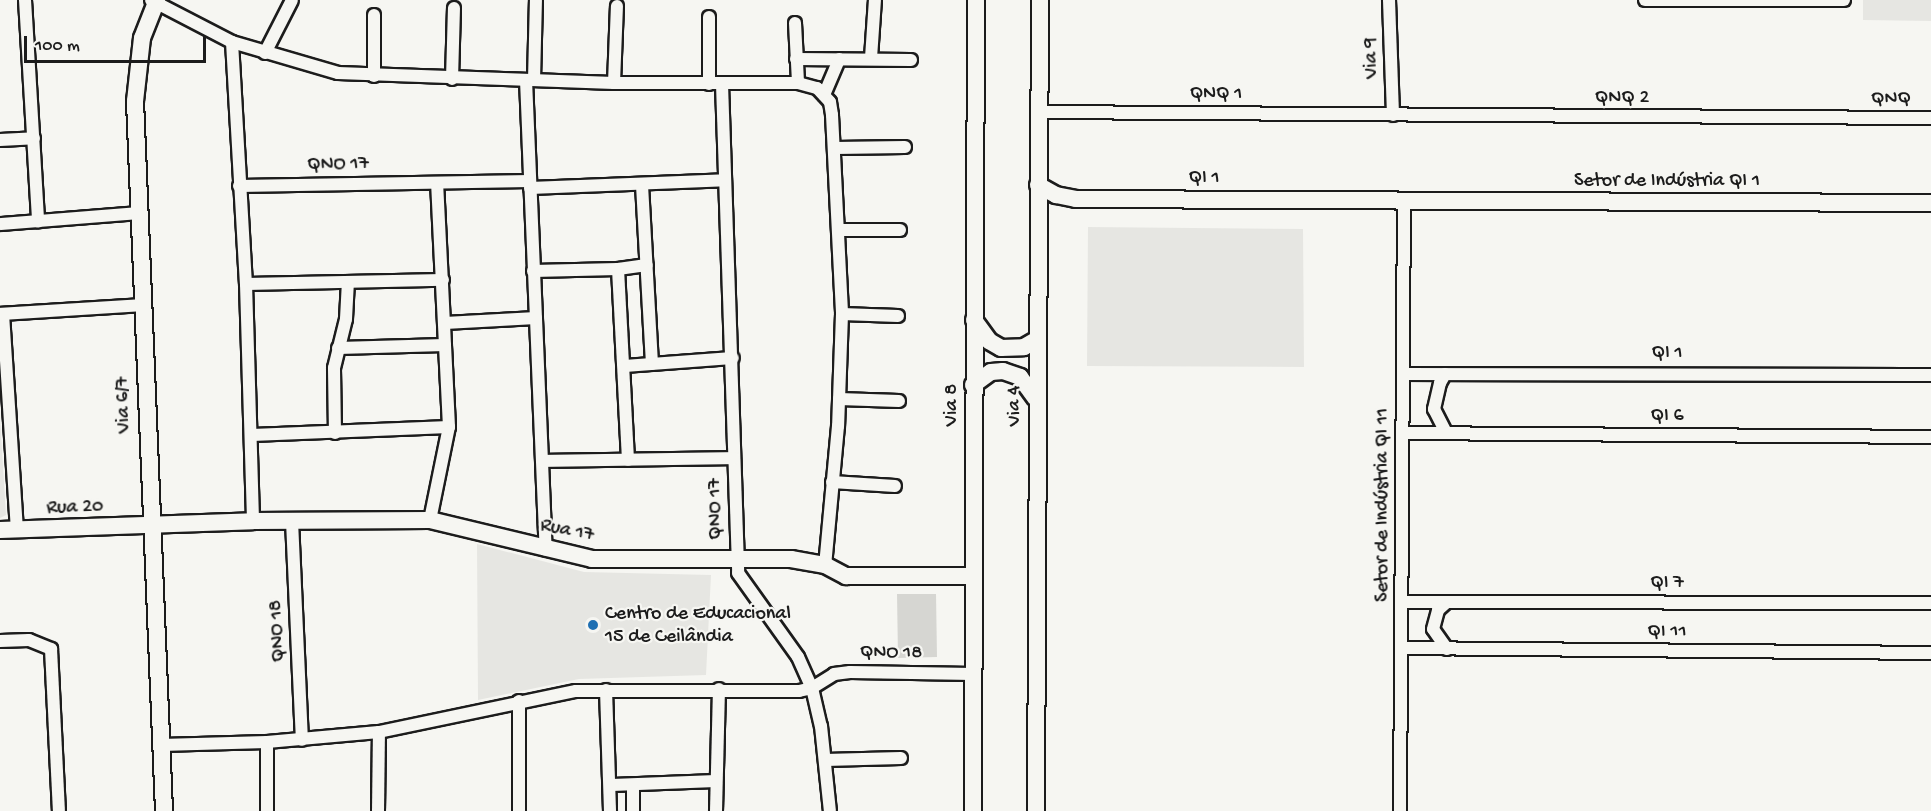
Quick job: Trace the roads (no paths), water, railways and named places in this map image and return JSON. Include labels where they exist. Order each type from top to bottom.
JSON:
[{"type":"street","points":[[25,0],[38,222]]},
{"type":"street","points":[[265,53],[292,0]]},
{"type":"street","points":[[536,0],[530,80],[530,185],[544,461],[546,550]]},
{"type":"street","points":[[871,58],[875,0]]},
{"type":"street","name":"Via 8","points":[[973,811],[976,0]]},
{"type":"street","name":"Via 4","points":[[1036,811],[1035,398],[1040,0]]},
{"type":"street","name":"Via 9","points":[[1389,0],[1393,115]]},
{"type":"street","points":[[1645,0],[1838,1]]},
{"type":"street","points":[[154,1],[232,42],[338,73],[452,79],[614,83],[798,82],[824,95],[832,115],[835,148],[842,314],[839,399],[825,565]]},
{"type":"street","name":"Via 6/7","points":[[154,1],[142,38],[136,68],[142,305],[164,811]]},
{"type":"street","points":[[614,83],[617,6]]},
{"type":"street","points":[[452,79],[454,8]]},
{"type":"street","points":[[374,15],[374,76]]},
{"type":"street","points":[[709,17],[709,84]]},
{"type":"street","points":[[795,23],[798,82]]},
{"type":"street","points":[[232,42],[246,284],[253,521]]},
{"type":"street","points":[[824,95],[839,58]]},
{"type":"street","points":[[796,59],[911,60]]},
{"type":"street","name":"QNO 17","points":[[722,84],[733,358],[736,558]]},
{"type":"street","name":"QNQ 1","points":[[1039,112],[1393,115]]},
{"type":"street","name":"QNQ 2","points":[[1393,115],[1851,119]]},
{"type":"street","name":"QNQ","points":[[1851,119],[1931,118]]},
{"type":"street","points":[[0,140],[34,138]]},
{"type":"street","points":[[835,148],[905,147]]},
{"type":"street","name":"QNO 17","points":[[239,186],[437,183],[642,185],[725,180]]},
{"type":"street","points":[[430,520],[449,427],[437,183]]},
{"type":"street","points":[[642,185],[652,364]]},
{"type":"street","name":"QI 1","points":[[1038,185],[1056,195],[1076,199],[1404,199]]},
{"type":"street","name":"QI 1","points":[[1038,215],[1076,199]]},
{"type":"street","name":"Setor de Indústria QI 1","points":[[1404,199],[1931,203]]},
{"type":"street","name":"Setor de Indústria QI 11","points":[[1400,811],[1404,199]]},
{"type":"street","points":[[0,224],[140,213]]},
{"type":"street","points":[[839,230],[900,230]]},
{"type":"street","points":[[533,271],[618,269],[647,265]]},
{"type":"street","points":[[618,269],[628,460]]},
{"type":"street","points":[[246,284],[348,284],[443,280]]},
{"type":"street","points":[[335,433],[333,369],[346,319],[348,284]]},
{"type":"street","points":[[8,530],[2,314],[142,305]]},
{"type":"street","points":[[842,314],[898,316]]},
{"type":"street","points":[[445,323],[536,318]]},
{"type":"street","points":[[975,320],[989,341],[1001,348],[1024,347],[1036,340]]},
{"type":"street","points":[[338,348],[445,345]]},
{"type":"street","points":[[624,366],[733,358]]},
{"type":"street","points":[[973,385],[991,372],[1003,371],[1020,377],[1035,398]]},
{"type":"street","name":"QI 1","points":[[1403,374],[1931,375]]},
{"type":"street","points":[[1445,374],[1434,409],[1446,433]]},
{"type":"street","points":[[839,399],[899,401]]},
{"type":"street","points":[[252,435],[449,427]]},
{"type":"street","name":"QI 6","points":[[1402,433],[1931,437]]},
{"type":"street","name":"QNO 17","points":[[544,461],[734,458]]},
{"type":"street","points":[[832,482],[895,486]]},
{"type":"street","name":"Rua 17","points":[[151,526],[253,521],[430,520],[546,550],[615,560],[736,558],[810,561],[825,565],[846,576],[973,576]]},
{"type":"street","name":"QNO 18","points":[[292,521],[302,740]]},
{"type":"street","name":"Rua 20","points":[[8,530],[151,526]]},
{"type":"street","points":[[736,558],[741,581],[798,657],[812,688],[825,760],[830,811]]},
{"type":"street","name":"QI 7","points":[[1402,602],[1931,603]]},
{"type":"street","points":[[1447,602],[1438,610],[1433,629],[1435,637],[1447,649]]},
{"type":"street","points":[[0,641],[29,640],[51,649],[59,811]]},
{"type":"street","name":"QI 11","points":[[1402,648],[1931,653]]},
{"type":"street","name":"QNO 18","points":[[161,745],[302,740],[379,732],[519,702],[606,690],[812,688],[834,674],[850,672],[973,674]]},
{"type":"street","points":[[716,811],[719,689]]},
{"type":"street","points":[[606,690],[612,785],[610,811]]},
{"type":"street","points":[[519,702],[519,811]]},
{"type":"street","points":[[378,811],[379,732]]},
{"type":"street","points":[[267,742],[267,811]]},
{"type":"street","points":[[825,760],[902,758]]},
{"type":"street","points":[[612,785],[716,781]]},
{"type":"street","points":[[633,785],[633,811]]},
{"type":"place","name":"Centro de Educacional 15 de Ceilândia","points":[[593,625]]}]
